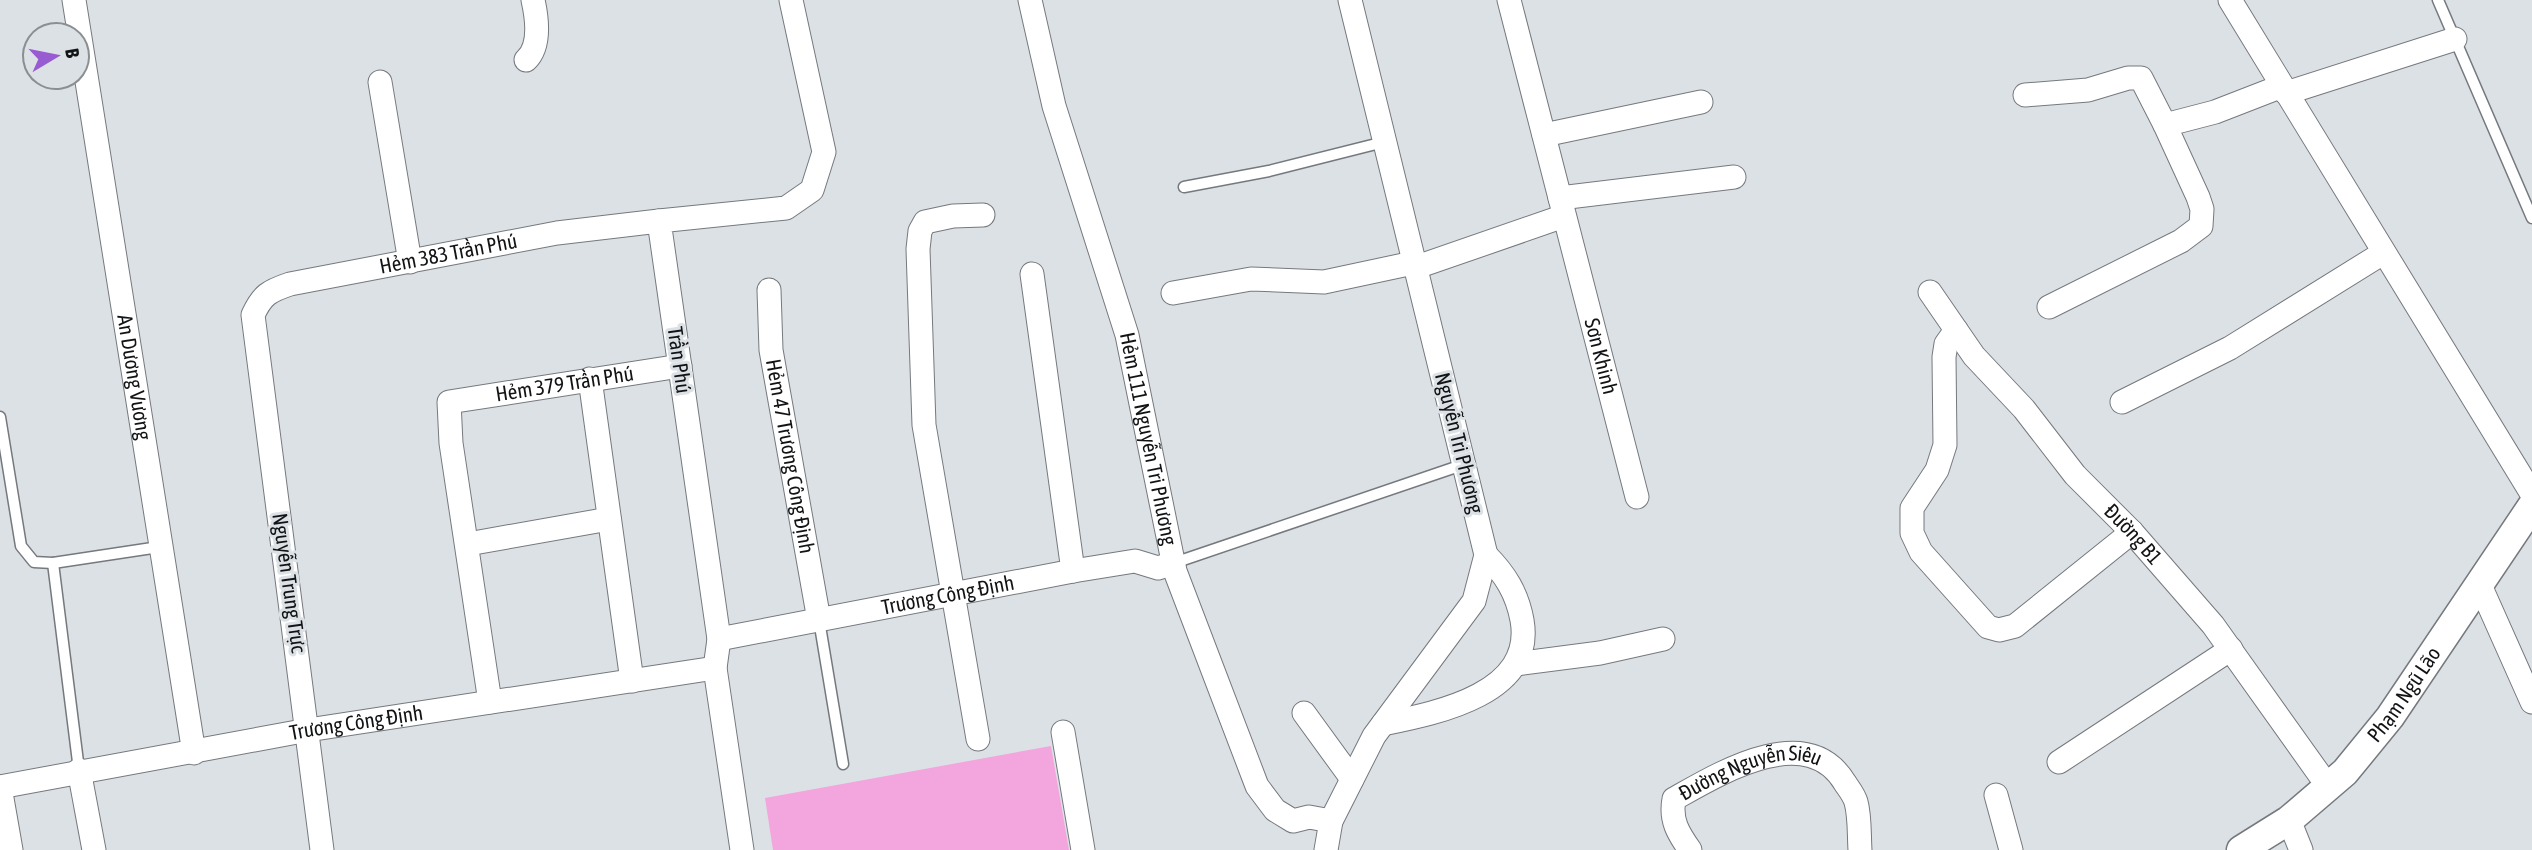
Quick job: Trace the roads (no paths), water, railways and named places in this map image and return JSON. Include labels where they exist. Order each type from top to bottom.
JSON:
[{"type":"street","name":"An Dương Vương","points":[[74,0],[159,547],[194,753]]},
{"type":"street","points":[[526,60],[534,53],[536,35],[533,0]]},
{"type":"street","points":[[660,221],[786,208],[812,190],[824,152],[791,0]]},
{"type":"street","name":"Hẻm 111 Nguyễn Tri Phương","points":[[1030,0],[1054,106],[1127,335],[1174,563],[1216,683],[1258,786],[1275,810],[1293,821],[1309,817],[1331,821]]},
{"type":"street","name":"Nguyễn Tri Phương","points":[[1326,850],[1331,821],[1383,724],[1474,601],[1486,555],[1350,0]]},
{"type":"street","name":"Sơn Khinh","points":[[1509,0],[1637,497]]},
{"type":"street","points":[[2230,0],[2532,494]]},
{"type":"street","points":[[2165,125],[2455,39]]},
{"type":"street","points":[[2025,95],[2088,90],[2128,78],[2141,78],[2202,209],[2201,226],[2181,241],[2049,307]]},
{"type":"street","points":[[380,82],[410,262]]},
{"type":"street","points":[[1544,135],[1702,102]]},
{"type":"street","points":[[1173,293],[1251,279],[1324,282],[1414,265],[1562,207],[1734,177]]},
{"type":"street","points":[[978,739],[924,425],[918,249],[925,222],[983,215]]},
{"type":"street","name":"Hẻm 383 Trần Phú","points":[[253,316],[267,291],[557,233],[660,221]]},
{"type":"street","name":"Trần Phú","points":[[660,221],[719,639],[715,668],[742,850]]},
{"type":"street","points":[[2122,402],[2230,348],[2383,253]]},
{"type":"street","points":[[1032,274],[1073,571]]},
{"type":"street","name":"Hẻm 47 Trương Công Định","points":[[769,290],[771,350],[819,620]]},
{"type":"street","name":"Đường B1","points":[[1930,292],[1974,356],[2024,409],[2075,475],[2132,532],[2231,649],[2327,785]]},
{"type":"street","name":"Nguyễn Trung Trực","points":[[253,316],[323,850]]},
{"type":"street","points":[[1956,330],[1946,344],[1944,357],[1945,445],[1937,470],[1912,508],[1910,520],[1921,552],[1940,575],[1988,627],[1999,630],[2015,626],[2132,532]]},
{"type":"street","name":"Hẻm 379 Trần Phú","points":[[468,544],[451,443],[449,402],[680,366]]},
{"type":"street","points":[[590,379],[632,681]]},
{"type":"street","name":"Phạm Ngũ Lão","points":[[2241,850],[2290,820],[2345,772],[2390,718],[2532,506]]},
{"type":"street","points":[[490,702],[468,544],[609,519]]},
{"type":"street","points":[[1383,724],[1454,706],[1475,697],[1516,664],[1523,651],[1525,634],[1521,612],[1505,574],[1486,555]]},
{"type":"street","name":"Trương Công Định","points":[[719,639],[1073,571],[1135,561],[1158,568],[1174,563]]},
{"type":"street","points":[[2479,583],[2532,702]]},
{"type":"street","points":[[1516,664],[1600,653],[1663,639]]},
{"type":"street","points":[[2059,762],[2231,649]]},
{"type":"street","name":"Trương Công Định","points":[[0,787],[79,770],[194,753],[308,730],[715,668]]},
{"type":"street","points":[[1304,713],[1352,779]]},
{"type":"street","points":[[1063,732],[1083,850]]},
{"type":"street","name":"Đường Nguyễn Siêu","points":[[1690,850],[1677,832],[1672,812],[1674,799],[1726,769],[1765,757],[1796,754],[1817,756],[1836,768],[1856,801],[1860,850]]},
{"type":"street","points":[[79,770],[94,850]]},
{"type":"street","points":[[0,787],[11,850]]},
{"type":"street","points":[[1996,795],[2011,850]]},
{"type":"street","points":[[2290,820],[2301,850]]},
{"type":"lane","points":[[2438,0],[2532,218]]},
{"type":"lane","points":[[1184,187],[1269,171],[1384,142]]},
{"type":"lane","points":[[0,417],[21,546],[34,562],[54,563],[159,547]]},
{"type":"lane","points":[[1174,563],[1465,464]]},
{"type":"lane","points":[[54,563],[79,770]]},
{"type":"lane","points":[[819,620],[843,764]]}]
